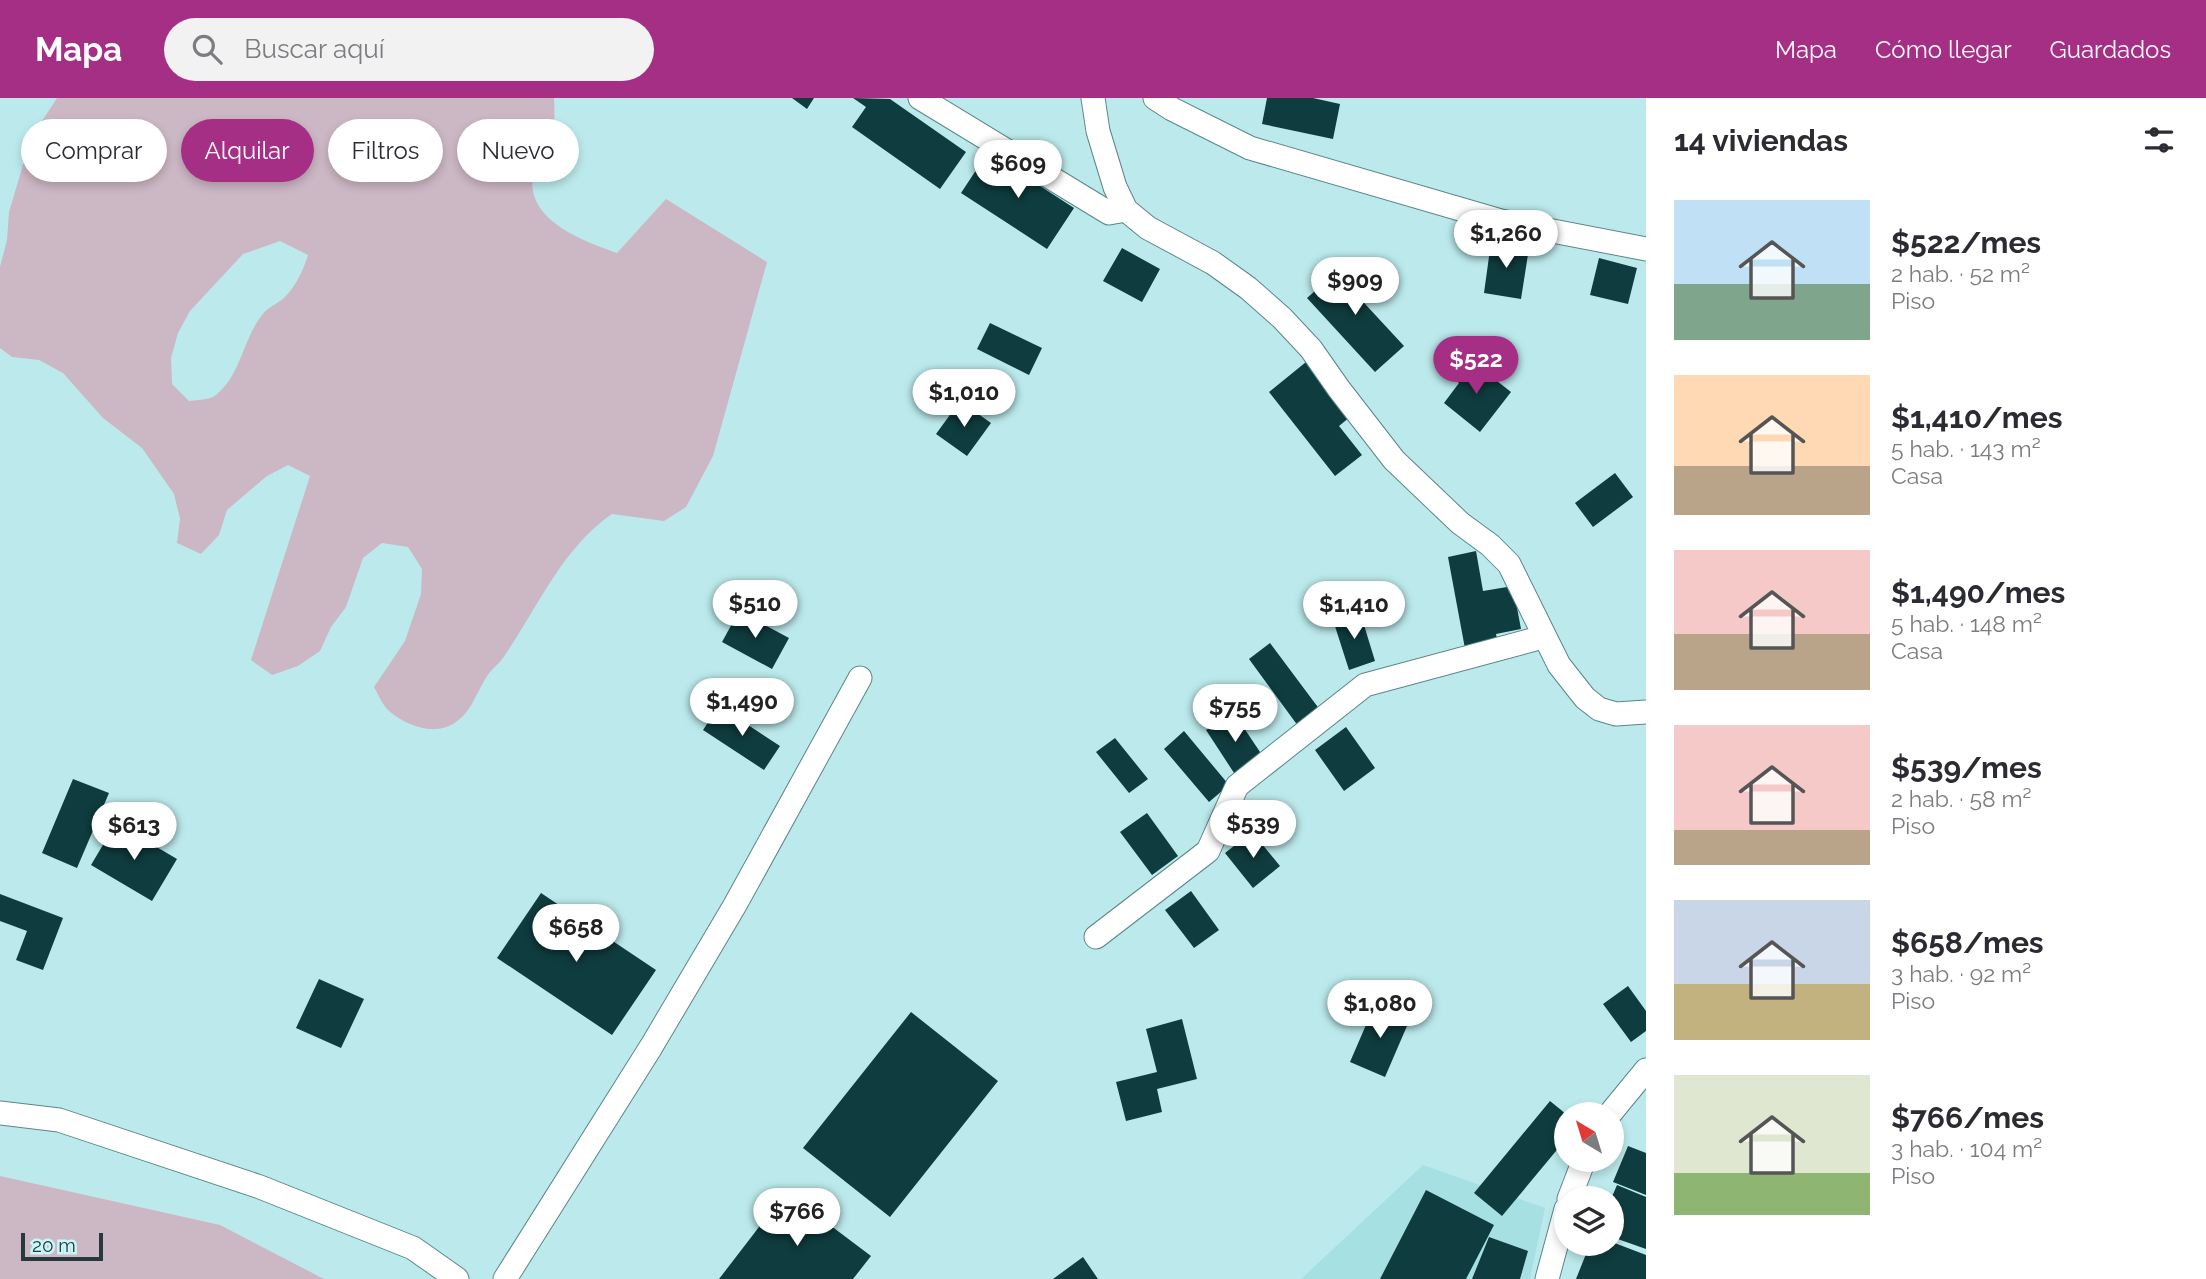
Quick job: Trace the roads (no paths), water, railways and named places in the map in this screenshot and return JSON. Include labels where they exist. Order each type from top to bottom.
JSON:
[{"type":"street","points":[[920,98],[1109,212],[1126,210]]},
{"type":"street","points":[[1093,98],[1098,131],[1115,187],[1126,210],[1148,228],[1213,263],[1248,288],[1282,318],[1311,349],[1394,460],[1460,523],[1490,545],[1509,564],[1519,580],[1543,637],[1559,665],[1585,698],[1599,709],[1616,714],[1646,712]]},
{"type":"street","points":[[1155,98],[1250,148],[1501,221],[1646,249]]},
{"type":"street","points":[[1096,937],[1208,851],[1237,786],[1365,685],[1543,637]]},
{"type":"street","points":[[505,1279],[644,1059],[735,905],[860,678]]},
{"type":"street","points":[[1620,1102],[1646,1070]]},
{"type":"street","points":[[0,1112],[59,1121],[260,1187],[413,1248],[457,1279]]},
{"type":"street","points":[[1547,1279],[1554,1253]]}]
